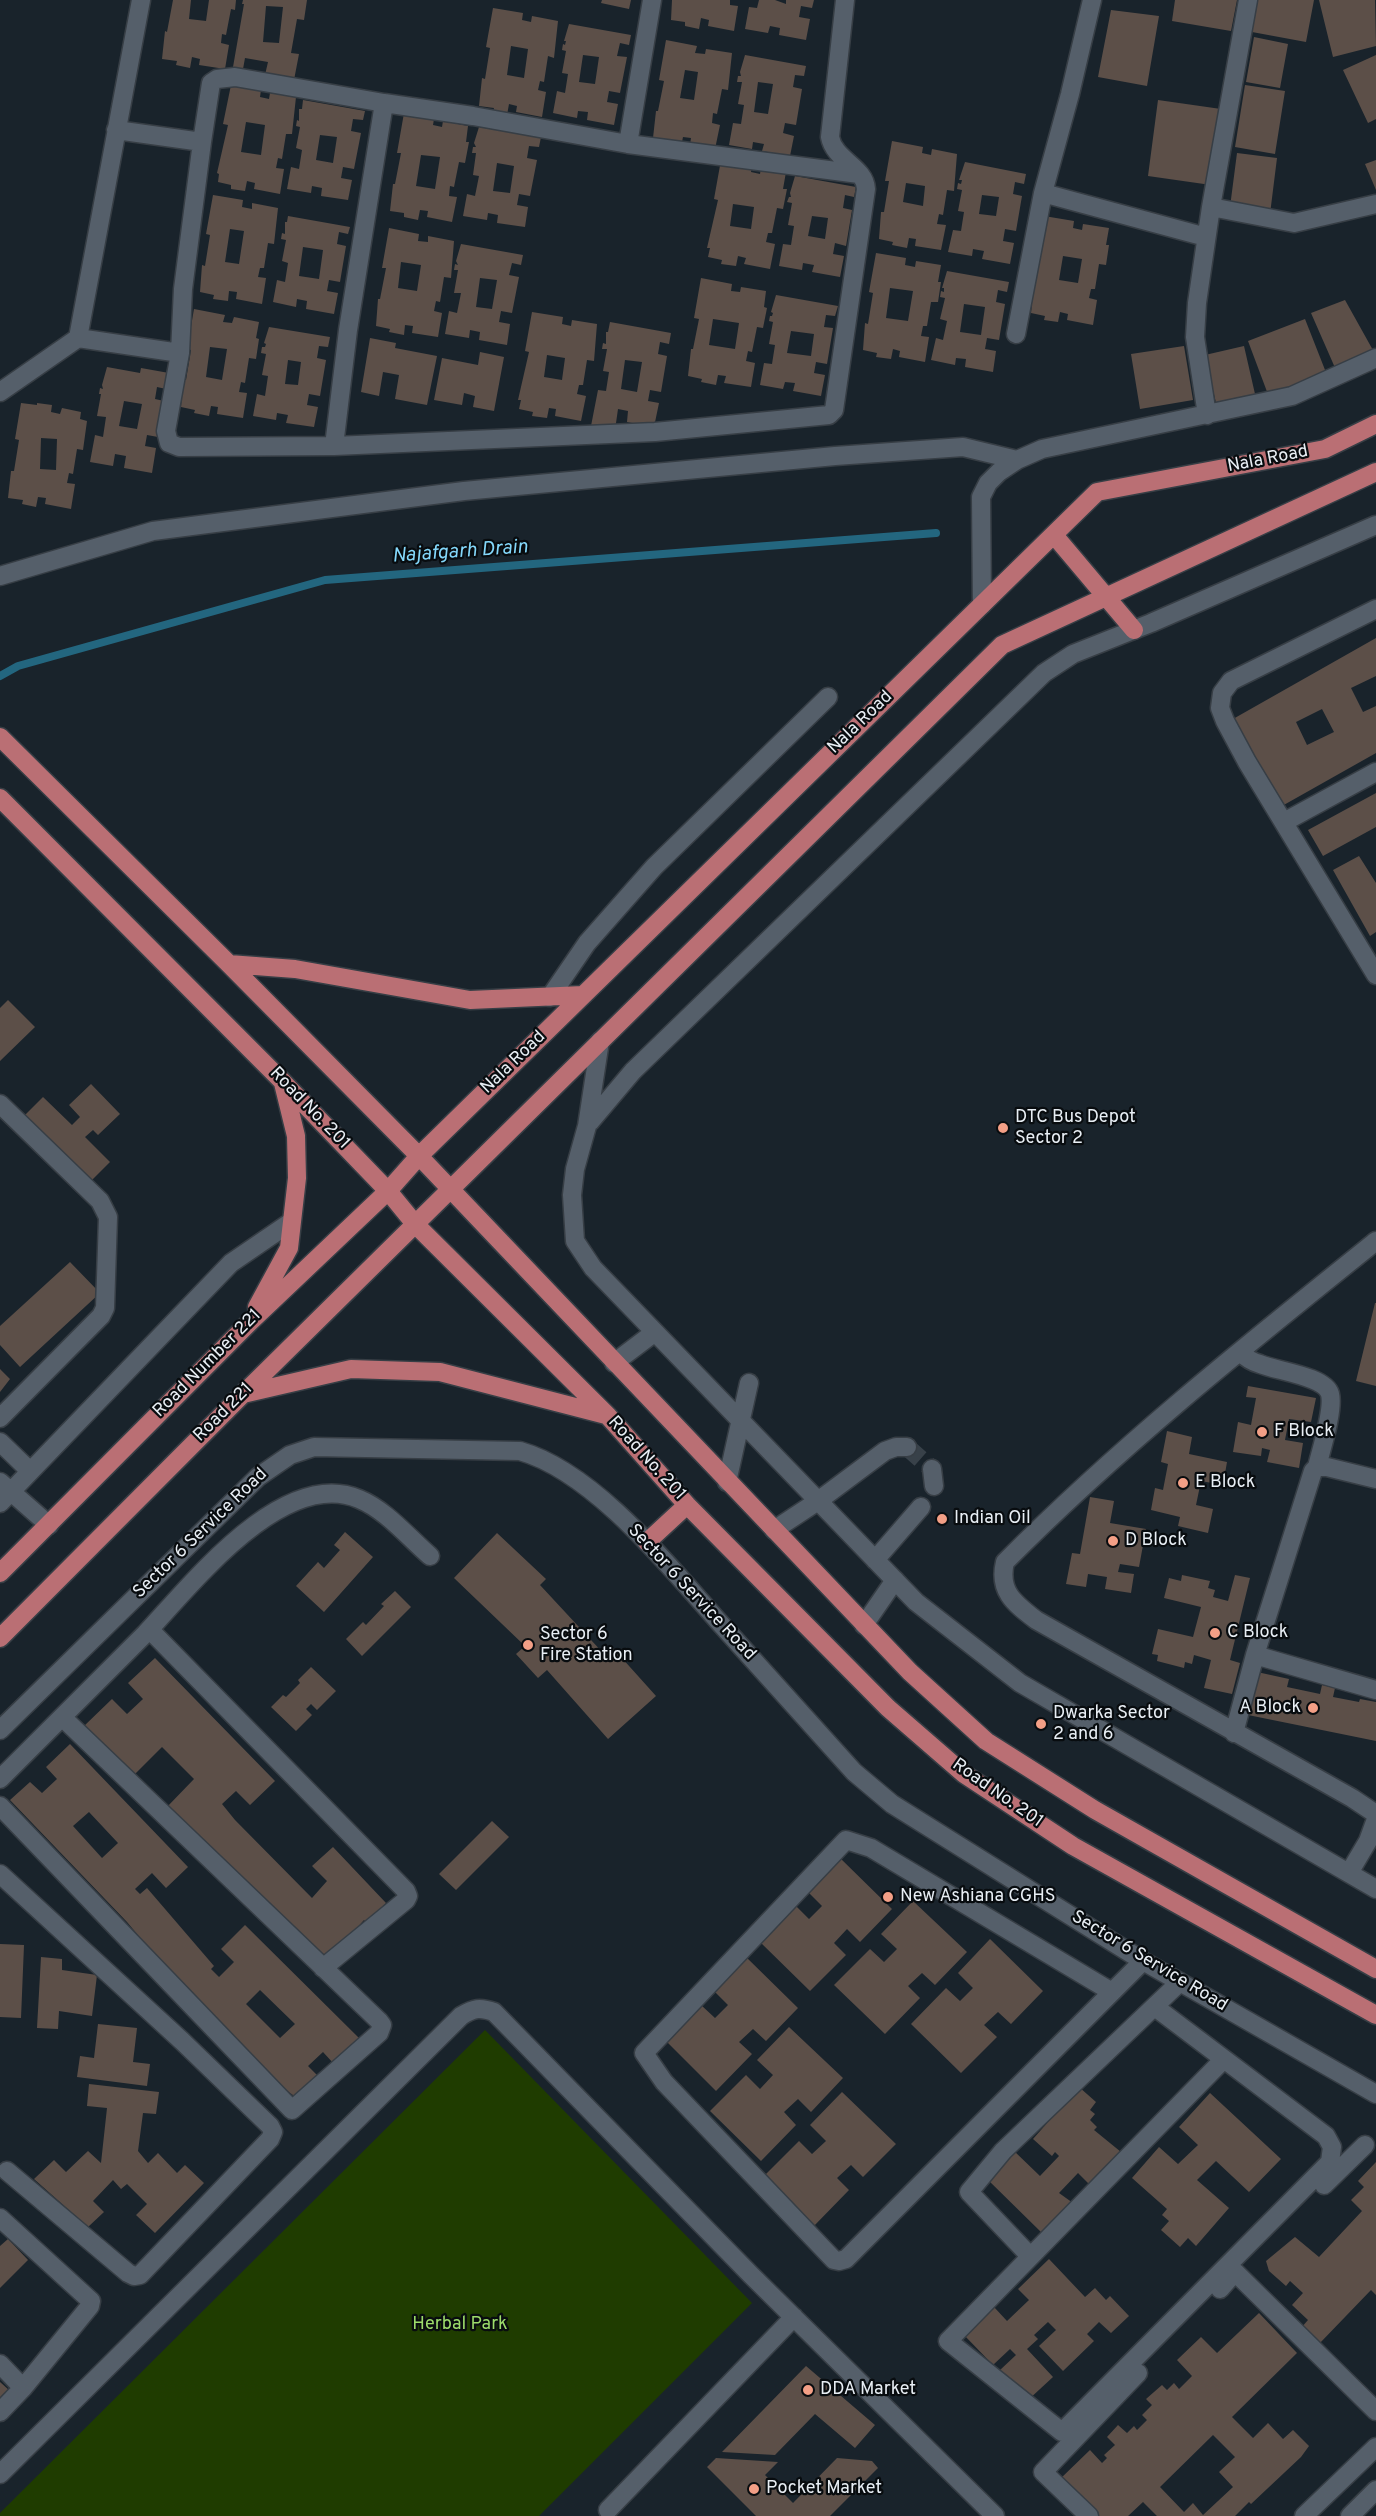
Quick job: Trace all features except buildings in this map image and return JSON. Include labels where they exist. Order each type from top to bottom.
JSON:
[{"type":"main road","name":"Nala Road","points":[[419,1156],[1097,492],[1325,449],[1376,424]]},
{"type":"main road","points":[[450,1189],[1002,645],[1376,472]]},
{"type":"main road","points":[[1054,535],[1134,630]]},
{"type":"main road","name":"Road No. 201","points":[[0,737],[419,1156],[910,1672],[986,1741],[1095,1810],[1376,1969]]},
{"type":"main road","name":"Road No. 201","points":[[0,798],[282,1081],[388,1191],[415,1224],[608,1416],[687,1505],[888,1708],[964,1774],[1073,1846],[1376,2015]]},
{"type":"main road","points":[[229,964],[295,969],[470,1000],[583,995]]},
{"type":"main road","points":[[250,1322],[289,1248],[297,1178],[296,1136],[282,1081]]},
{"type":"main road","name":"Road Number 221","points":[[0,1574],[250,1322],[388,1191],[419,1156]]},
{"type":"main road","name":"Road 221","points":[[0,1638],[450,1189]]},
{"type":"main road","points":[[243,1394],[351,1370],[440,1372],[608,1416]]},
{"type":"main road","points":[[647,1542],[687,1505]]},
{"type":"street","points":[[78,338],[141,0]]},
{"type":"street","points":[[628,144],[652,0]]},
{"type":"street","points":[[845,0],[830,137],[835,148],[859,174],[863,175],[866,189],[834,410],[829,415],[655,432],[334,446],[178,447],[169,443],[166,431],[180,354],[183,289],[211,83],[235,77],[628,144],[859,174]]},
{"type":"street","points":[[1016,334],[1043,193],[1070,94],[1092,0]]},
{"type":"street","points":[[1207,415],[1195,337],[1206,237],[1248,0]]},
{"type":"street","points":[[334,446],[348,330],[384,103]]},
{"type":"street","points":[[116,130],[202,142]]},
{"type":"street","points":[[1043,193],[1206,237]]},
{"type":"street","points":[[1211,207],[1294,223],[1376,204]]},
{"type":"street","points":[[0,392],[78,338],[180,354]]},
{"type":"street","points":[[982,605],[981,497],[988,483],[1017,460],[1042,449],[1292,396],[1376,358]]},
{"type":"street","points":[[0,576],[153,531],[464,491],[835,456],[963,447],[1017,460]]},
{"type":"street","points":[[587,1126],[633,1071],[1044,674],[1073,654],[1134,630],[1376,525]]},
{"type":"street","points":[[1376,609],[1231,681],[1222,693],[1220,708],[1247,762],[1376,975]]},
{"type":"street","points":[[550,997],[587,943],[654,867],[828,697]]},
{"type":"street","points":[[1284,822],[1376,772]]},
{"type":"street","points":[[600,1041],[587,1126],[575,1169],[572,1216],[575,1241],[593,1268],[916,1602],[1020,1683],[1376,1889]]},
{"type":"street","points":[[0,1104],[100,1201],[108,1217],[105,1308],[101,1316],[0,1418]]},
{"type":"street","points":[[48,1525],[4,1492],[30,1471],[231,1263],[291,1222]]},
{"type":"street","points":[[1376,1241],[1188,1394],[1024,1542],[1005,1562],[1001,1577],[1006,1590],[1020,1607],[1036,1620],[1352,1798],[1376,1814]]},
{"type":"street","points":[[614,1363],[655,1332]]},
{"type":"street","points":[[1234,1733],[1255,1655],[1313,1472],[1317,1467],[1331,1395],[1326,1386],[1261,1365],[1240,1352]]},
{"type":"street","points":[[727,1482],[749,1383]]},
{"type":"street","points":[[0,1442],[30,1471]]},
{"type":"street","name":"Sector 6 Service Road","points":[[0,1730],[258,1477],[290,1455],[314,1447],[520,1450],[537,1455],[598,1496],[647,1542],[870,1787],[892,1804],[1143,1961],[1376,2094]]},
{"type":"street","points":[[774,1530],[818,1501],[885,1451],[896,1447],[907,1447]]},
{"type":"street","points":[[1317,1467],[1327,1467],[1376,1479]]},
{"type":"street","points":[[0,1779],[204,1573],[256,1524],[276,1509],[306,1496],[329,1493],[358,1498],[375,1507],[430,1557]]},
{"type":"street","points":[[875,1560],[921,1507]]},
{"type":"street","points":[[864,1625],[895,1580]]},
{"type":"street","points":[[146,1633],[157,1635],[406,1891],[408,1896],[406,1900],[323,1968]]},
{"type":"street","points":[[1255,1655],[1376,1690]]},
{"type":"street","points":[[0,1806],[292,2110],[381,2030],[379,2021],[62,1716]]},
{"type":"street","points":[[1349,1874],[1368,1841],[1376,1819]]},
{"type":"street","points":[[1112,1992],[872,1848],[846,1840],[644,2053],[664,2082],[839,2262],[854,2250],[1112,1992],[1143,1961]]},
{"type":"street","points":[[0,1874],[182,2041],[270,2126],[273,2132],[270,2139],[140,2275],[134,2276],[7,2171]]},
{"type":"street","points":[[1030,2256],[969,2192],[1003,2151],[1180,1982]]},
{"type":"street","points":[[0,2474],[461,2016],[472,2009],[481,2007],[494,2012],[794,2317],[995,2516]]},
{"type":"street","points":[[1155,2007],[1224,2059],[1326,2136],[1332,2147],[1330,2162],[1062,2433],[948,2341],[1224,2059]]},
{"type":"street","points":[[1089,2516],[1043,2472],[1235,2272],[1365,2145]]},
{"type":"street","points":[[0,2218],[91,2301],[90,2306],[23,2388],[0,2412]]},
{"type":"street","points":[[1235,2272],[1376,2411]]},
{"type":"street","points":[[608,2510],[794,2317]]},
{"type":"street","points":[[0,2364],[23,2388]]},
{"type":"street","points":[[1304,2516],[1376,2447]]},
{"type":"street","points":[[1350,2516],[1376,2490]]},
{"type":"green space","name":"Herbal Park","points":[[485,2030],[752,2303],[539,2516],[0,2516],[0,2513]]},
{"type":"waterway","name":"Najafgarh Drain","points":[[0,676],[18,666],[325,580],[936,533]]},
{"type":"tunnel","points":[[907,1447],[932,1469]]},
{"type":"place","name":"DTC Bus Depot Sector 2","points":[[1003,1128]]},
{"type":"place","name":"F Block","points":[[1262,1432]]},
{"type":"place","name":"E Block","points":[[1183,1483]]},
{"type":"place","name":"Indian Oil","points":[[942,1519]]},
{"type":"place","name":"D Block","points":[[1113,1541]]},
{"type":"place","name":"C Block","points":[[1215,1633]]},
{"type":"place","name":"Sector 6 Fire Station","points":[[528,1645]]},
{"type":"place","name":"A Block","points":[[1313,1708]]},
{"type":"place","name":"Dwarka Sector 2 and 6","points":[[1041,1724]]},
{"type":"place","name":"New Ashiana CGHS","points":[[888,1897]]},
{"type":"place","name":"DDA Market","points":[[808,2390]]},
{"type":"place","name":"Pocket Market","points":[[754,2489]]}]
